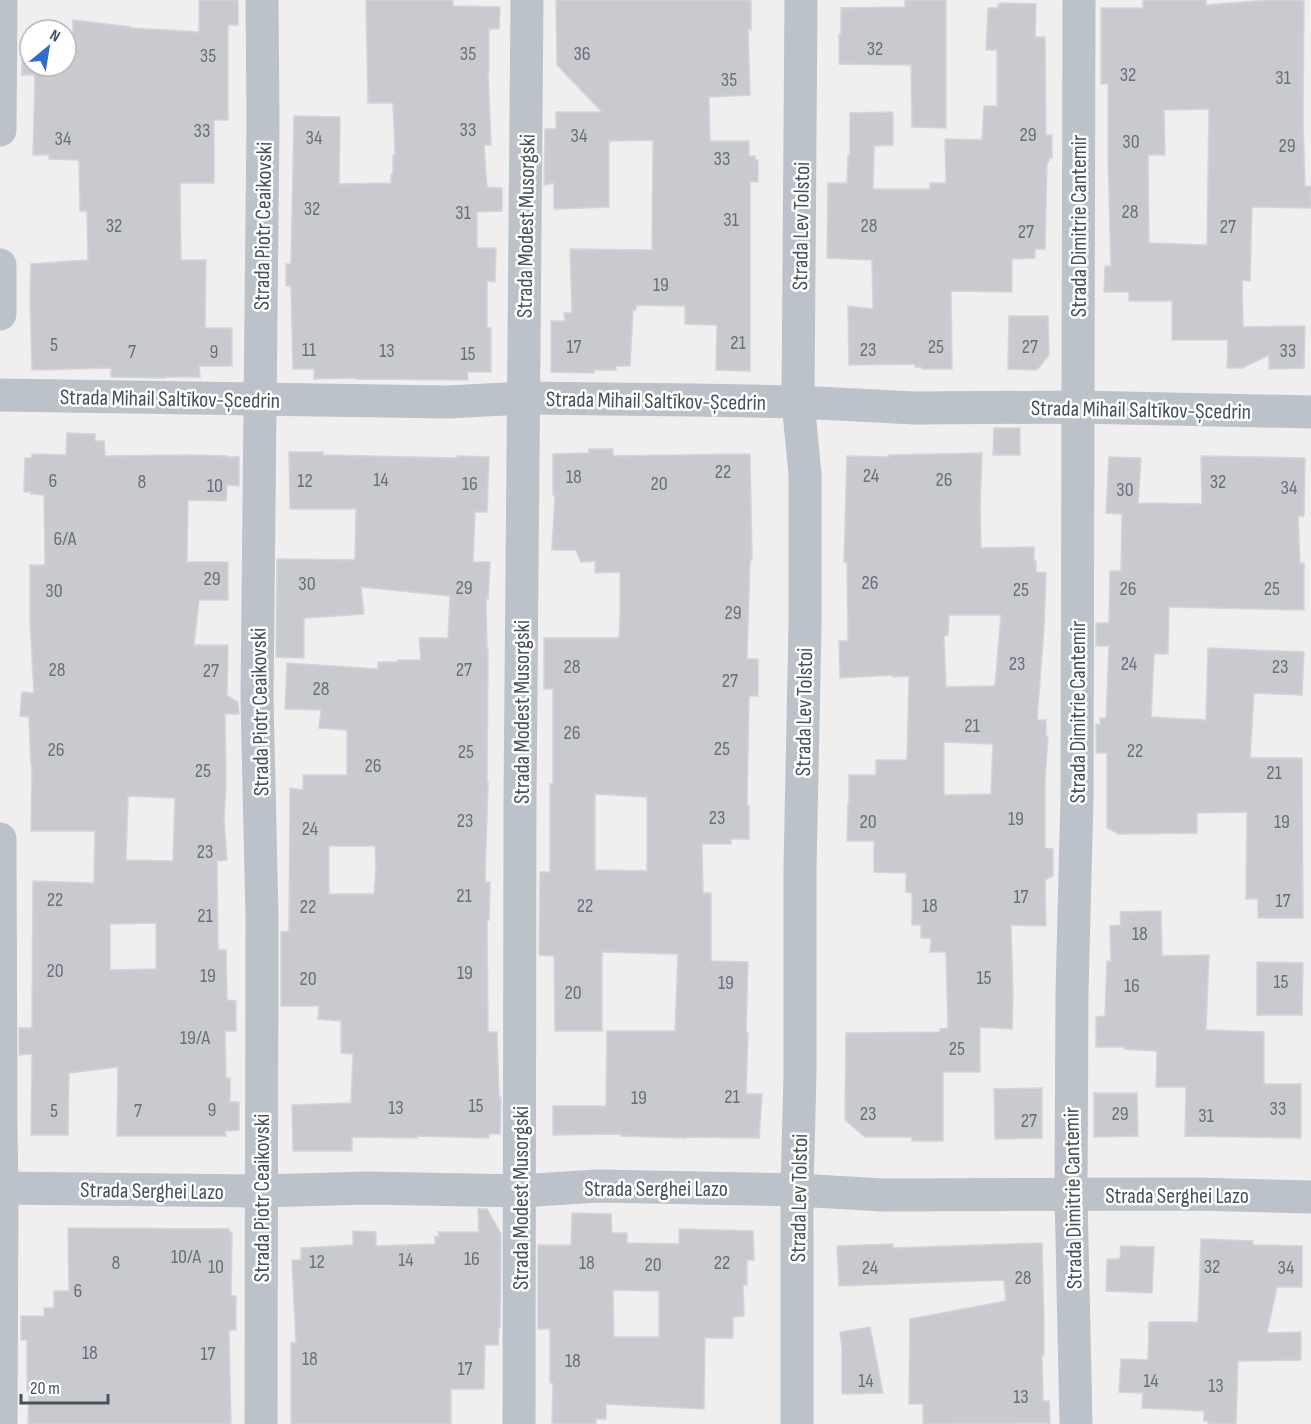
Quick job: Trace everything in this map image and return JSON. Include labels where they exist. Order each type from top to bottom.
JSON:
[{"type":"street","points":[[0,130],[1,0]]},
{"type":"street","name":"Strada Piotr Ceaikovski","points":[[261,1424],[262,917],[257,699],[263,120],[262,0]]},
{"type":"street","name":"Strada Modest Musorgski","points":[[519,1424],[520,789],[527,0]]},
{"type":"street","name":"Strada Lev Tolstoi","points":[[797,1424],[800,868],[805,625],[805,474],[798,402],[801,0]]},
{"type":"street","name":"Strada Dimitrie Cantemir","points":[[1076,1424],[1071,1194],[1072,993],[1077,797],[1079,0]]},
{"type":"street","points":[[0,265],[0,314]]},
{"type":"street","name":"Strada Mihail Saltîkov-Șcedrin","points":[[0,395],[447,402],[523,398],[798,402],[915,408],[1078,407],[1311,411]]},
{"type":"street","points":[[0,839],[1,1424]]},
{"type":"street","name":"Strada Serghei Lazo","points":[[1,1188],[261,1191],[367,1188],[520,1191],[597,1186],[797,1190],[883,1195],[1194,1194],[1311,1197]]},
{"type":"building","points":[[199,0],[238,0],[238,25],[228,25],[228,120],[214,120],[214,183],[180,183],[181,260],[206,260],[205,328],[232,328],[232,366],[199,366],[200,377],[165,378],[111,377],[111,368],[32,370],[31,264],[88,260],[87,211],[80,211],[79,160],[49,159],[49,155],[33,155],[35,78],[78,78],[78,21],[131,28],[199,32]]},
{"type":"building","points":[[366,0],[453,0],[453,6],[500,7],[499,29],[489,29],[491,145],[484,145],[487,187],[502,188],[502,211],[477,212],[477,248],[496,248],[495,282],[487,281],[487,328],[491,328],[491,372],[467,372],[468,380],[314,379],[314,369],[293,369],[291,286],[286,286],[286,264],[291,264],[294,116],[340,117],[339,184],[391,183],[391,174],[393,174],[393,155],[395,155],[393,103],[368,103]]},
{"type":"building","points":[[556,0],[751,0],[751,30],[748,28],[750,95],[709,97],[710,141],[749,141],[749,156],[755,156],[755,160],[758,160],[758,182],[750,182],[750,371],[716,370],[717,325],[685,324],[685,306],[636,305],[636,310],[633,310],[630,366],[616,366],[616,370],[594,370],[594,373],[551,372],[551,321],[565,321],[564,313],[572,313],[570,249],[652,250],[653,140],[609,141],[609,207],[554,209],[554,183],[544,185],[545,129],[556,129],[556,112],[602,112],[557,65]]},
{"type":"building","points":[[905,0],[946,0],[946,128],[912,127],[911,65],[839,64],[841,8],[905,7]]},
{"type":"building","points":[[1143,0],[1206,0],[1206,5],[1304,0],[1305,186],[1311,186],[1311,208],[1252,207],[1250,281],[1242,280],[1243,327],[1305,326],[1304,368],[1269,369],[1269,355],[1242,368],[1227,368],[1228,340],[1172,340],[1172,301],[1129,301],[1129,292],[1104,292],[1105,266],[1111,266],[1108,84],[1101,84],[1101,8],[1143,8]],"holes":[[[1209,109],[1207,245],[1149,243],[1148,155],[1165,155],[1164,110]]]},
{"type":"building","points":[[1000,3],[1036,4],[1035,37],[1045,37],[1046,135],[1052,135],[1052,158],[1049,158],[1047,162],[1045,249],[1035,249],[1035,258],[1012,259],[1012,292],[951,291],[952,369],[922,369],[915,367],[915,364],[849,365],[848,306],[873,309],[872,260],[827,258],[828,183],[847,183],[850,113],[893,112],[893,145],[874,146],[873,189],[930,189],[930,183],[946,183],[945,139],[982,140],[984,106],[997,106],[997,50],[986,50],[988,8],[998,8]]},
{"type":"building","points":[[1009,316],[1048,316],[1049,355],[1037,370],[1008,369]]},
{"type":"building","points":[[994,428],[1020,428],[1020,455],[993,455]]},
{"type":"building","points":[[67,433],[95,434],[95,441],[104,441],[105,456],[239,457],[239,486],[227,485],[226,501],[188,500],[187,562],[228,562],[228,600],[199,600],[194,645],[228,645],[227,696],[238,702],[239,714],[225,714],[224,819],[227,860],[217,861],[218,950],[226,950],[227,1000],[236,1001],[236,1031],[225,1031],[226,1078],[230,1078],[230,1102],[239,1102],[239,1130],[225,1131],[226,1136],[117,1136],[118,1067],[69,1073],[68,1135],[31,1135],[32,1054],[19,1055],[19,1028],[32,1028],[33,881],[94,883],[95,831],[31,831],[32,765],[29,717],[20,716],[22,692],[34,693],[30,565],[45,565],[44,495],[24,492],[25,458],[32,458],[32,454],[66,455]],"holes":[[[128,796],[175,798],[173,861],[126,860]],[[156,923],[156,969],[110,970],[110,924]]]},
{"type":"building","points":[[589,449],[613,449],[613,456],[750,454],[752,560],[750,560],[747,659],[758,659],[758,696],[749,696],[747,806],[749,806],[749,839],[731,839],[731,844],[702,844],[703,893],[711,893],[711,961],[748,962],[746,1094],[762,1094],[759,1138],[686,1138],[621,1136],[621,1134],[553,1135],[553,1106],[606,1106],[607,1031],[675,1031],[678,954],[602,952],[602,1031],[555,1031],[554,956],[539,955],[540,872],[550,872],[550,784],[553,784],[553,689],[544,689],[544,638],[619,638],[620,572],[595,573],[595,561],[581,562],[576,550],[552,550],[555,495],[553,495],[553,454],[589,453]],"holes":[[[595,794],[647,797],[647,871],[595,870]]]},
{"type":"building","points":[[289,452],[323,452],[323,455],[489,457],[487,512],[475,512],[473,562],[490,562],[488,599],[486,599],[488,782],[485,882],[490,882],[489,920],[487,920],[488,1032],[497,1032],[499,1098],[501,1097],[500,1134],[489,1134],[489,1138],[352,1137],[352,1151],[293,1151],[292,1105],[351,1103],[353,1054],[341,1053],[341,1021],[318,1019],[319,1006],[281,1006],[281,932],[289,931],[290,788],[303,790],[303,775],[347,775],[347,730],[319,728],[321,710],[285,709],[287,663],[378,669],[378,662],[421,660],[419,638],[448,638],[450,596],[361,587],[364,614],[304,618],[304,658],[276,657],[277,559],[355,560],[356,509],[290,509]],"holes":[[[329,846],[375,846],[374,894],[329,894]]]},
{"type":"building","points":[[982,453],[981,548],[1034,547],[1036,572],[1046,573],[1037,720],[1046,720],[1046,736],[1048,736],[1045,779],[1045,848],[1053,849],[1053,876],[1045,880],[1046,926],[1011,925],[1012,1029],[980,1027],[980,1072],[943,1072],[943,1141],[912,1141],[912,1137],[865,1137],[845,1120],[846,1033],[940,1032],[940,1029],[948,1028],[946,952],[930,952],[931,938],[921,938],[921,925],[912,925],[912,893],[906,892],[906,873],[874,872],[874,841],[847,841],[849,775],[876,775],[876,760],[907,760],[909,676],[840,678],[839,641],[848,641],[847,562],[844,562],[847,456],[889,457],[889,455]],"holes":[[[949,615],[1001,615],[995,686],[946,687],[944,636],[948,635]],[[944,742],[993,744],[991,794],[944,795]]]},
{"type":"building","points":[[1201,456],[1305,458],[1304,516],[1298,516],[1300,564],[1304,563],[1304,610],[1169,607],[1168,654],[1154,654],[1151,717],[1206,720],[1208,648],[1304,652],[1302,695],[1254,693],[1250,758],[1302,758],[1303,918],[1258,918],[1258,899],[1246,899],[1247,812],[1197,813],[1197,833],[1119,834],[1107,828],[1107,753],[1096,753],[1096,724],[1100,725],[1100,718],[1106,718],[1109,646],[1096,646],[1096,623],[1109,623],[1110,571],[1121,571],[1122,514],[1106,513],[1109,457],[1141,458],[1138,503],[1202,504]]},
{"type":"building","points":[[1161,911],[1162,956],[1209,955],[1206,1030],[1264,1032],[1264,1084],[1301,1084],[1301,1138],[1185,1136],[1186,1087],[1156,1087],[1157,1051],[1124,1049],[1125,1047],[1096,1047],[1096,1017],[1105,1016],[1107,961],[1111,961],[1110,926],[1121,925],[1120,912]]},
{"type":"building","points":[[1257,962],[1303,963],[1302,1015],[1257,1015]]},
{"type":"building","points":[[1042,1088],[1042,1138],[995,1139],[994,1089]]},
{"type":"building","points":[[1094,1093],[1137,1093],[1138,1136],[1094,1137]]},
{"type":"building","points":[[478,1209],[487,1209],[501,1234],[500,1327],[498,1345],[485,1345],[484,1389],[451,1389],[451,1424],[291,1424],[291,1343],[296,1343],[292,1260],[301,1260],[301,1248],[353,1245],[353,1231],[376,1232],[376,1246],[435,1244],[435,1236],[439,1237],[438,1232],[479,1232]]},
{"type":"building","points":[[572,1213],[611,1214],[612,1233],[627,1233],[627,1243],[679,1244],[679,1229],[753,1231],[754,1260],[747,1260],[747,1285],[743,1285],[744,1316],[733,1317],[733,1338],[705,1338],[704,1409],[606,1404],[606,1419],[596,1419],[596,1424],[552,1424],[553,1383],[550,1383],[550,1329],[538,1329],[538,1245],[571,1245]],"holes":[[[613,1290],[659,1291],[659,1337],[614,1337]]]},
{"type":"building","points":[[68,1228],[229,1229],[229,1232],[232,1232],[231,1296],[236,1296],[236,1330],[229,1330],[231,1424],[28,1424],[27,1340],[21,1340],[21,1316],[44,1316],[44,1308],[54,1308],[54,1291],[69,1291]]},
{"type":"building","points":[[1201,1239],[1253,1241],[1253,1245],[1302,1246],[1302,1287],[1277,1287],[1267,1333],[1301,1332],[1301,1360],[1238,1361],[1236,1424],[1208,1424],[1208,1421],[1204,1421],[1204,1411],[1142,1408],[1143,1393],[1119,1392],[1121,1359],[1148,1360],[1149,1322],[1198,1322]]},
{"type":"building","points":[[1042,1243],[1043,1401],[1049,1401],[1050,1423],[923,1424],[923,1404],[909,1404],[910,1319],[1006,1301],[1004,1280],[839,1286],[837,1246],[893,1244],[893,1248]]},
{"type":"building","points":[[1121,1246],[1154,1247],[1152,1293],[1106,1291],[1107,1259],[1120,1259]]},
{"type":"building","points":[[870,1327],[883,1393],[842,1394],[840,1332]]}]
